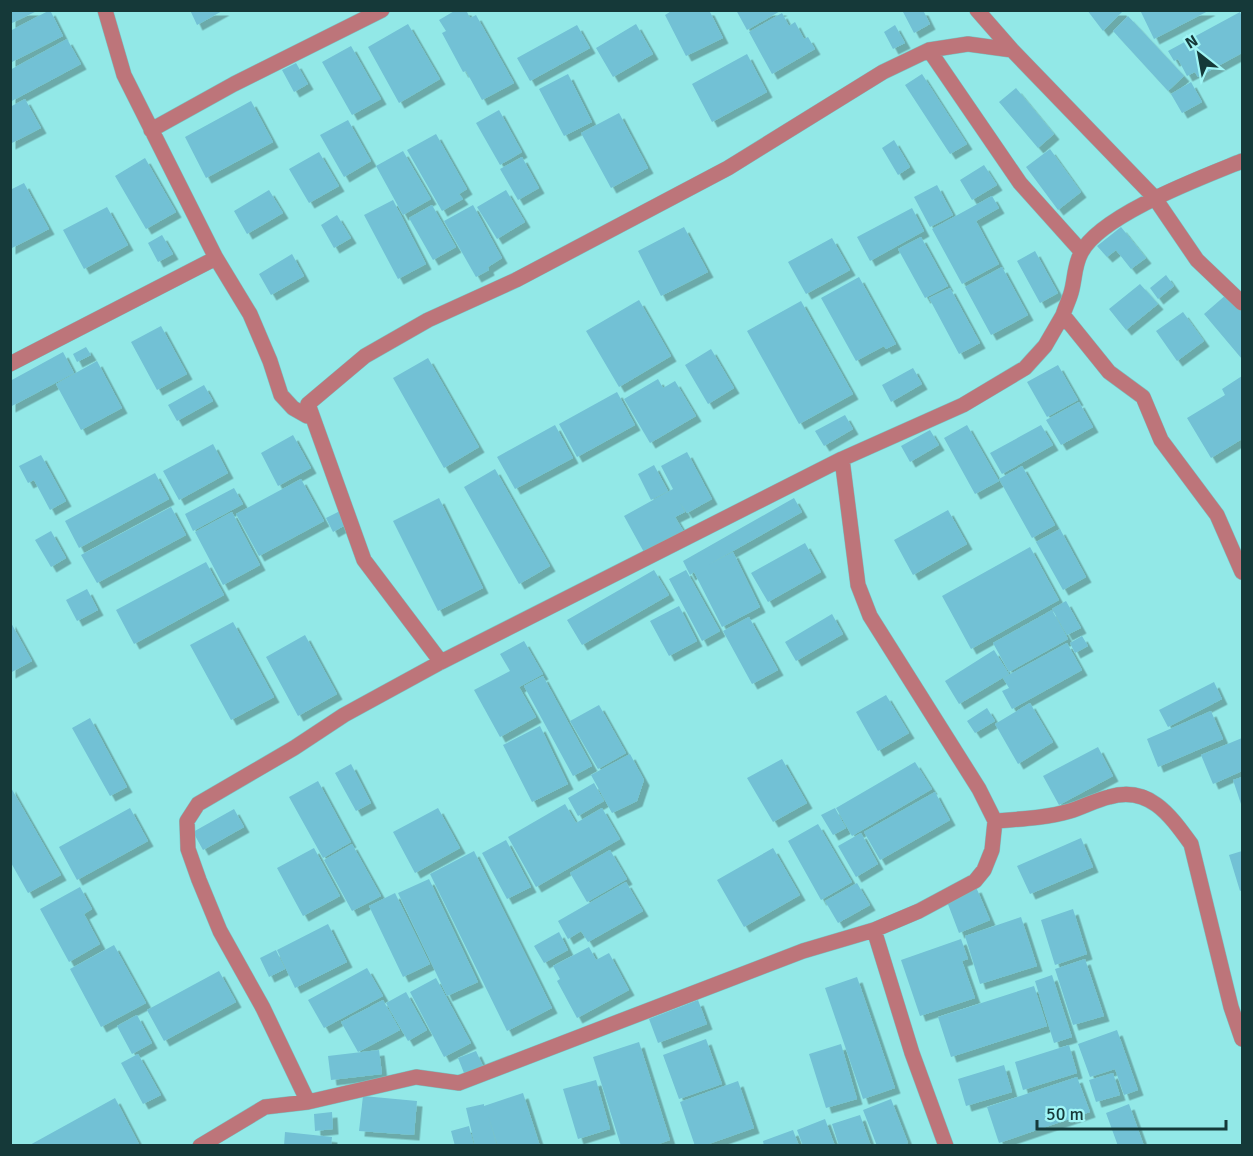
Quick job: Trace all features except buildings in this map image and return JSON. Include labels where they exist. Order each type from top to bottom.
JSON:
[{"type":"street","points":[[105,10],[124,75],[216,258],[250,314],[270,361],[281,395],[293,408],[307,416],[308,404],[365,356],[419,325],[516,280],[728,168],[883,72],[929,50],[968,44],[1012,50]]},
{"type":"street","points":[[151,130],[234,84],[382,10]]},
{"type":"street","points":[[977,10],[1012,50],[1154,197],[1197,261],[1242,303]]},
{"type":"street","points":[[929,50],[1020,183],[1081,251]]},
{"type":"street","points":[[308,1102],[263,1008],[220,931],[188,849],[187,821],[198,804],[294,748],[344,715],[441,662],[842,459],[963,405],[1025,368],[1045,346],[1063,315],[1081,251],[1101,231],[1154,197],[1242,160]]},
{"type":"street","points":[[10,364],[216,258]]},
{"type":"street","points":[[1063,315],[1110,372],[1143,398],[1161,440],[1217,515],[1242,572]]},
{"type":"street","points":[[308,404],[364,560],[441,662]]},
{"type":"street","points":[[200,1146],[265,1107],[308,1102],[416,1077],[459,1083],[803,951],[874,930],[975,881],[984,870],[992,850],[995,821],[979,789],[870,616],[858,585],[842,459]]},
{"type":"street","points":[[995,821],[1043,817],[1112,796],[1136,794],[1158,804],[1176,822],[1191,844],[1231,1007],[1242,1039]]},
{"type":"street","points":[[874,930],[912,1053],[946,1146]]}]
